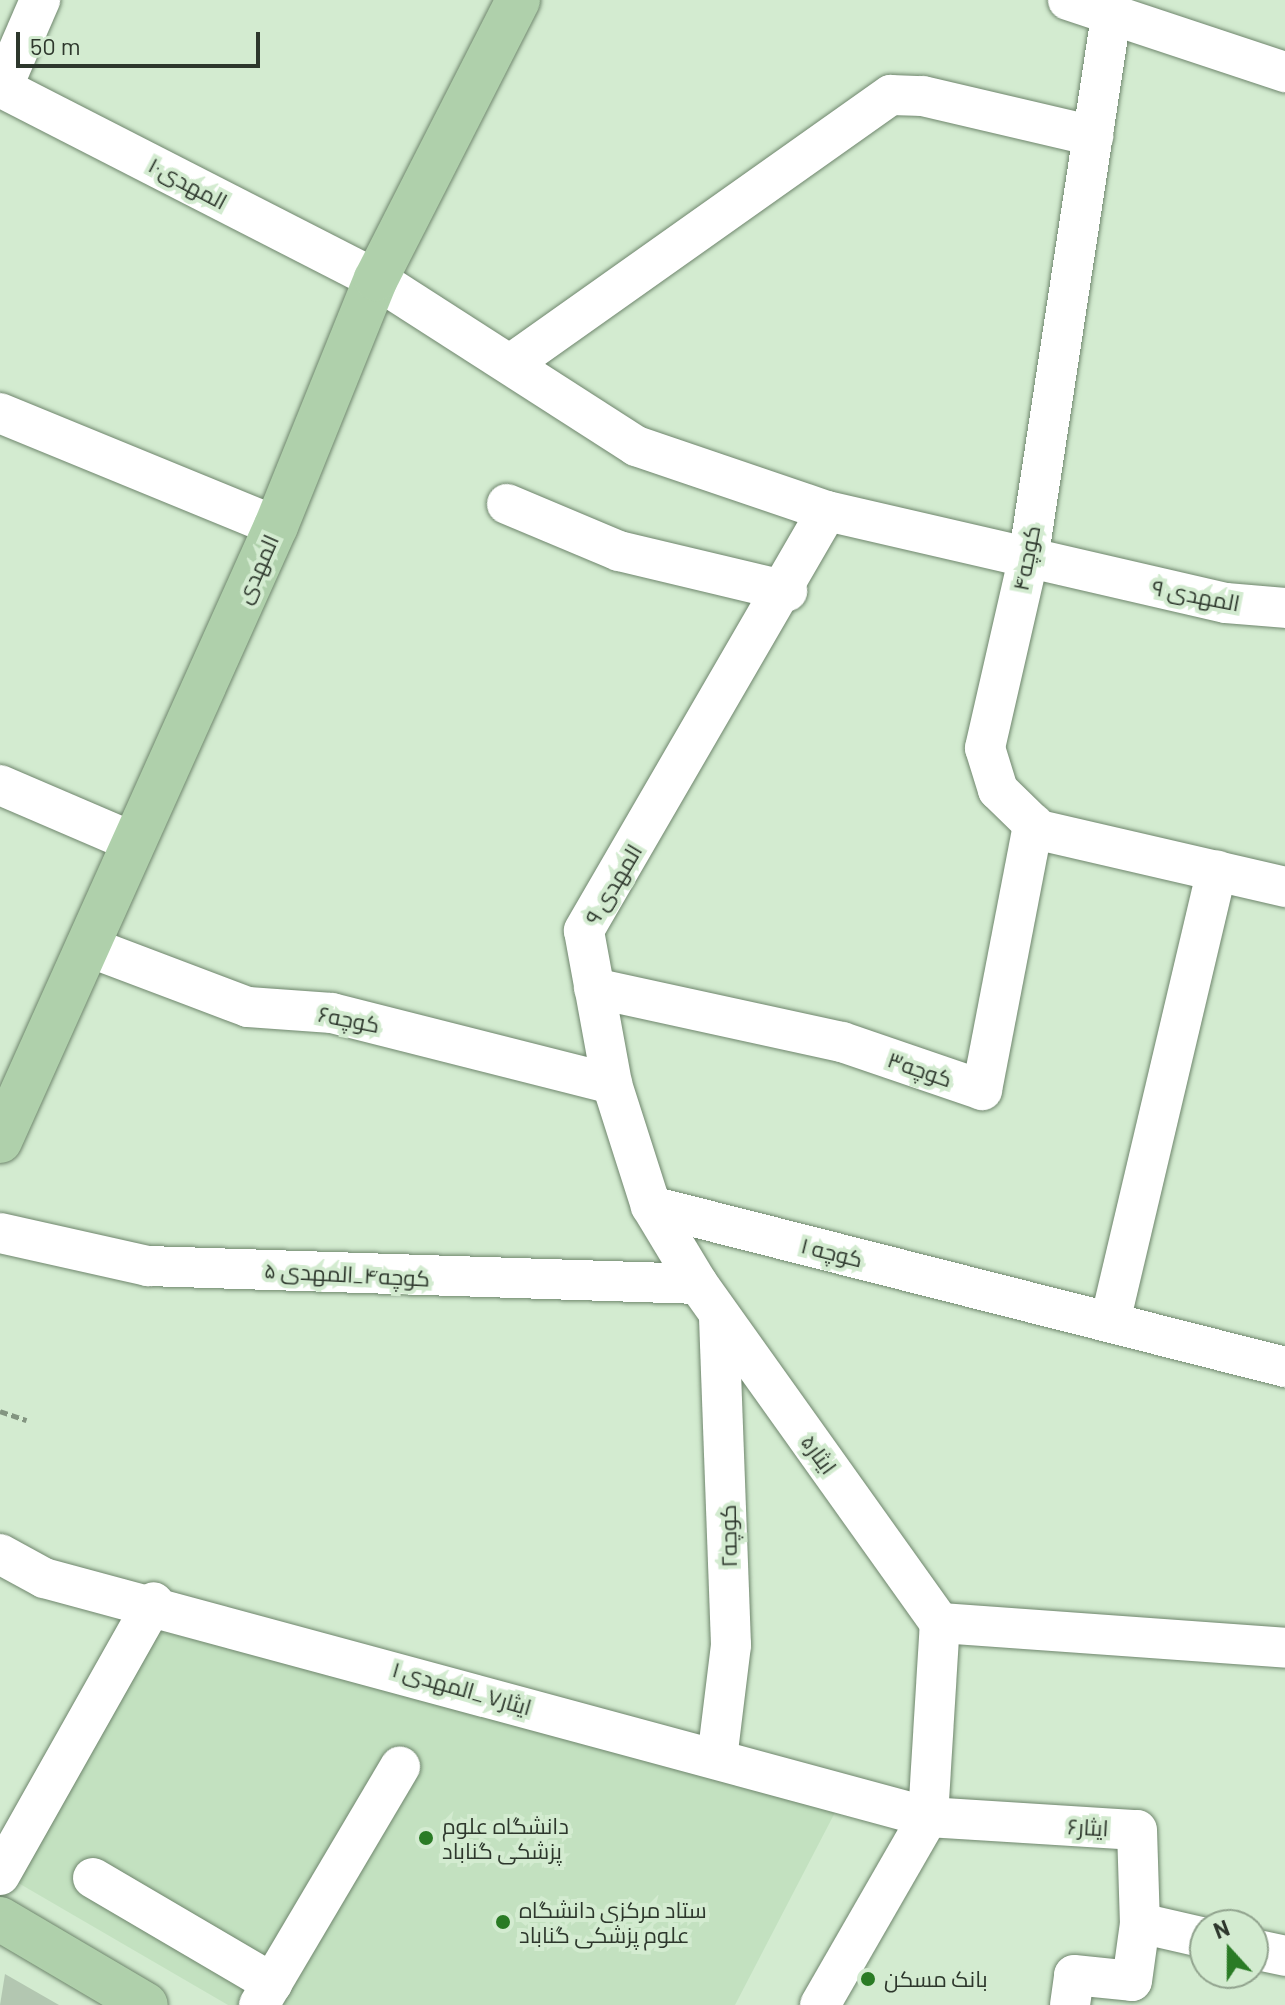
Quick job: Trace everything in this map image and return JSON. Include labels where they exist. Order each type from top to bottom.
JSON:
[{"type":"main road","name":"المهدی","points":[[0,1141],[276,526],[376,279],[518,0]]},
{"type":"main road","points":[[0,1919],[146,2005]]},
{"type":"street","points":[[1,87],[40,0]]},
{"type":"street","points":[[1068,0],[1285,72]]},
{"type":"street","name":"کوچه۴","points":[[1111,16],[1028,560],[985,748],[998,790],[1033,824],[1285,887]]},
{"type":"street","name":"المهدی۱۰","points":[[1,87],[376,279]]},
{"type":"street","points":[[512,363],[891,95],[923,96],[1093,136]]},
{"type":"street","name":"المهدی ۹","points":[[376,279],[512,363],[636,446],[827,511],[1028,560],[1285,608]]},
{"type":"street","points":[[0,413],[276,526]]},
{"type":"street","points":[[507,504],[619,551],[787,591]]},
{"type":"street","name":"المهدی ۹","points":[[708,1299],[651,1206],[612,1084],[584,931],[787,591],[827,511]]},
{"type":"street","points":[[0,785],[135,843]]},
{"type":"street","name":"کوچه۳","points":[[594,988],[842,1042],[982,1090],[1033,824]]},
{"type":"street","points":[[1217,871],[1110,1322],[1285,1367]]},
{"type":"street","name":"کوچه۶","points":[[89,947],[248,1007],[332,1013],[612,1084]]},
{"type":"street","name":"کوچه ۱","points":[[651,1206],[1110,1322]]},
{"type":"street","name":"کوچه۴_المهدی ۵","points":[[0,1233],[148,1266],[708,1299]]},
{"type":"street","name":"ایثار۵","points":[[708,1299],[940,1623]]},
{"type":"street","name":"کوچه۲","points":[[708,1299],[731,1645],[717,1759]]},
{"type":"street","name":"ایثار۷ _المهدی ۱","points":[[0,1554],[44,1578],[154,1602],[928,1817]]},
{"type":"street","points":[[0,1875],[154,1602]]},
{"type":"street","points":[[820,2005],[928,1817],[940,1623],[1285,1648]]},
{"type":"street","points":[[93,1878],[266,1994],[400,1767]]},
{"type":"street","name":"ایثار۶","points":[[928,1817],[1137,1830],[1140,1923]]},
{"type":"street","points":[[1070,2005],[1074,1975],[1132,1981],[1140,1923],[1189,1934]]},
{"type":"path","points":[[0,1411],[26,1420]]},
{"type":"shaded area","name":"دانشگاه علوم پزشکی گناباد","points":[[146,1628],[842,1799],[735,2005],[228,2005],[8,1877]]},
{"type":"shaded area","points":[[5,1974],[59,2005],[0,2005]]},
{"type":"place","name":"دانشگاه علوم پزشکی گناباد","points":[[426,1838]]},
{"type":"place","name":"ستاد مرکزی دانشگاه علوم پزشکی گناباد","points":[[503,1922]]},
{"type":"place","name":"بانک مسکن","points":[[868,1979]]}]
